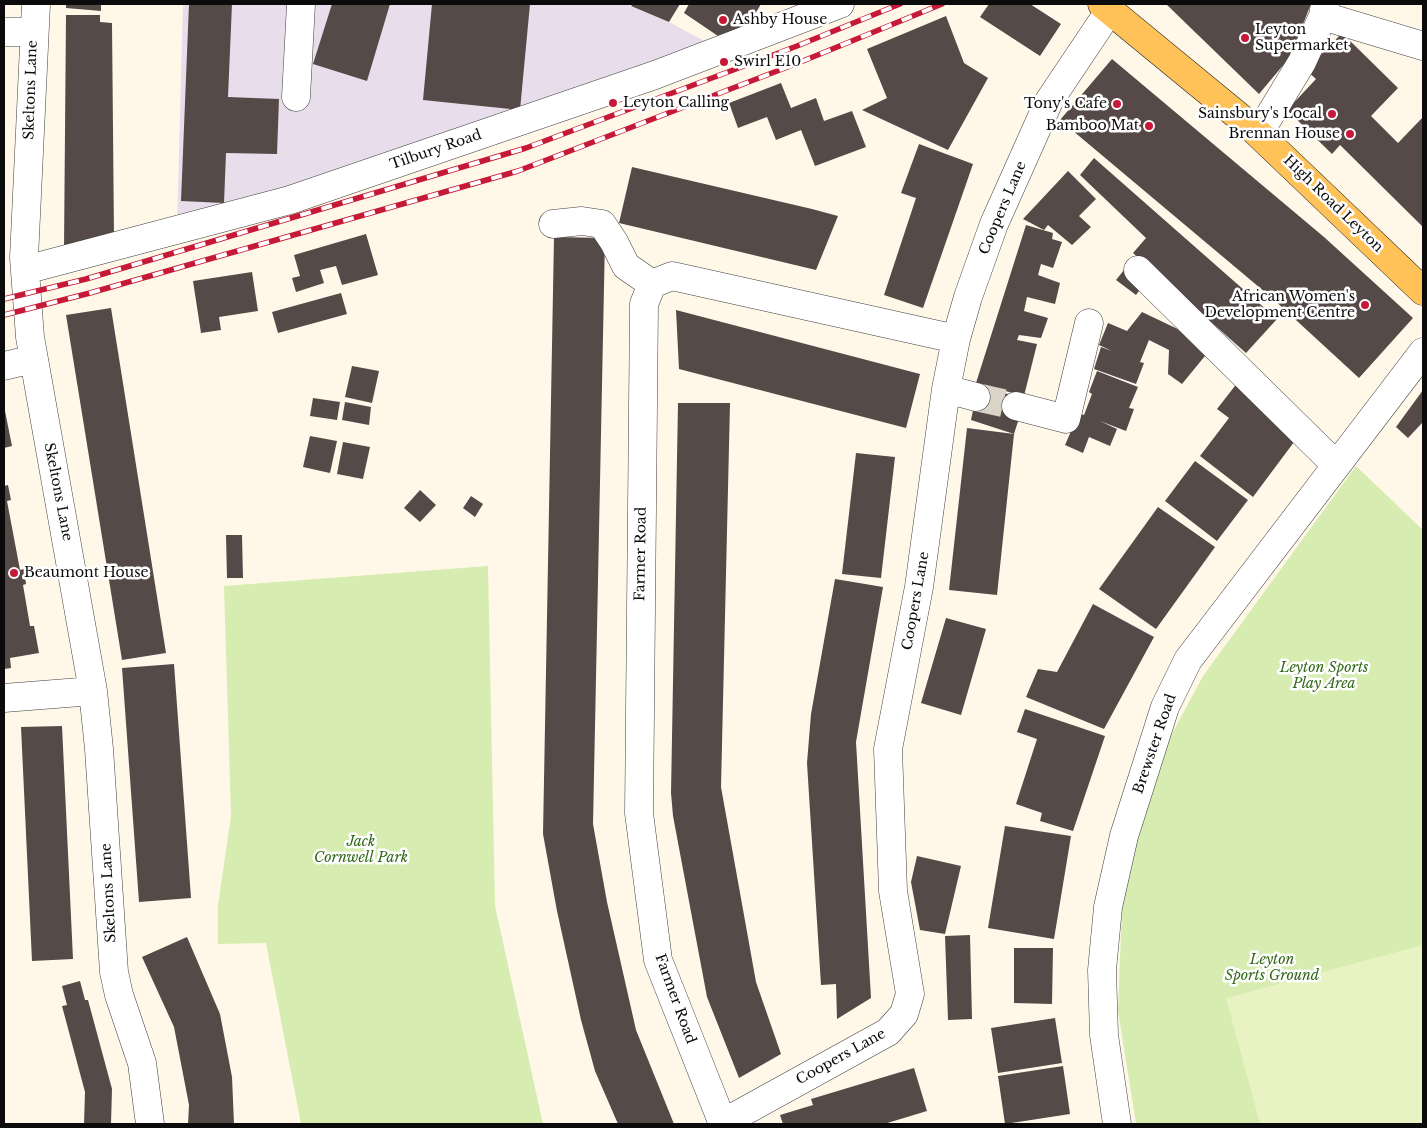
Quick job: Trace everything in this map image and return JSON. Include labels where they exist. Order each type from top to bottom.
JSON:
[{"type":"main road","name":"High Road Leyton","points":[[1106,7],[1259,133],[1423,292]]},
{"type":"street","name":"Skeltons Lane","points":[[36,4],[24,270],[33,359],[93,691],[99,748],[114,972],[119,994],[142,1063],[150,1124]]},
{"type":"street","points":[[296,97],[301,4]]},
{"type":"street","name":"Tilbury Road","points":[[24,270],[290,200],[655,75],[840,4]]},
{"type":"street","name":"Coopers Lane","points":[[723,1124],[888,1032],[904,1014],[910,994],[893,891],[888,749],[920,587],[946,389],[956,339],[968,297],[994,224],[1049,101],[1106,7]]},
{"type":"street","points":[[1259,133],[1302,62],[1324,10],[1423,46]]},
{"type":"street","points":[[4,32],[34,32]]},
{"type":"street","points":[[553,224],[582,221],[602,224],[626,266],[652,284],[672,276],[956,339]]},
{"type":"street","points":[[1138,270],[1335,464]]},
{"type":"street","name":"Farmer Road","points":[[652,284],[644,304],[639,813],[658,960],[723,1124]]},
{"type":"street","points":[[1016,406],[1066,419],[1089,323]]},
{"type":"street","name":"Brewster Road","points":[[1117,1124],[1104,1036],[1102,970],[1108,908],[1124,836],[1165,707],[1188,660],[1335,464],[1423,352]]},
{"type":"street","points":[[4,366],[33,359]]},
{"type":"street","points":[[946,389],[976,397]]},
{"type":"street","points":[[4,698],[93,691]]},
{"type":"shaded area","points":[[183,4],[625,4],[669,22],[712,45],[177,226]]},
{"type":"green space","name":"Leyton Sports Ground","points":[[1356,466],[1423,530],[1423,1124],[1136,1124],[1118,1011],[1122,907],[1141,825],[1168,741],[1203,676]]},
{"type":"green space","name":"Jack Cornwell Park","points":[[488,566],[495,906],[543,1124],[301,1124],[266,943],[218,944],[218,905],[231,816],[224,586]]},
{"type":"green space","points":[[1423,945],[1423,1124],[1260,1124],[1226,998]]},
{"type":"building","points":[[66,4],[101,4],[101,11],[66,8]]},
{"type":"building","points":[[189,4],[232,4],[228,97],[279,99],[277,154],[226,153],[224,203],[181,201]]},
{"type":"building","points":[[332,4],[390,4],[367,81],[313,64]]},
{"type":"building","points":[[432,4],[530,4],[520,110],[423,100]]},
{"type":"building","points":[[633,4],[680,4],[669,22],[631,6]]},
{"type":"building","name":"Ashby House","points":[[689,4],[761,4],[747,28],[718,36],[684,13]]},
{"type":"building","points":[[989,4],[1030,4],[1061,24],[1040,56],[980,17]]},
{"type":"building","points":[[1166,4],[1311,4],[1290,57],[1259,94]]},
{"type":"building","points":[[66,15],[100,15],[100,22],[112,23],[114,237],[64,247]]},
{"type":"building","points":[[946,16],[964,63],[988,78],[948,150],[862,110],[887,98],[867,49]]},
{"type":"building","name":"Brennan House","points":[[1342,33],[1398,88],[1371,116],[1398,143],[1423,117],[1423,227],[1340,145],[1332,154],[1287,110],[1316,79],[1306,70]]},
{"type":"building","points":[[1112,59],[1324,237],[1413,318],[1359,378],[1272,298],[1060,120]]},
{"type":"building","points":[[781,83],[791,108],[816,98],[824,121],[852,111],[866,147],[815,166],[801,130],[776,140],[767,117],[738,128],[729,103]]},
{"type":"building","points":[[919,144],[973,164],[923,308],[884,295],[916,198],[901,193]]},
{"type":"building","points":[[1094,158],[1277,319],[1246,353],[1133,253],[1146,238],[1080,175]]},
{"type":"building","points":[[632,167],[838,216],[816,270],[619,223]]},
{"type":"building","points":[[1068,171],[1096,199],[1079,216],[1091,227],[1072,245],[1048,225],[1044,230],[1023,219]]},
{"type":"building","points":[[1026,225],[1053,233],[1052,239],[1062,242],[1053,268],[1041,264],[1038,275],[1060,283],[1055,304],[1027,297],[1024,311],[1048,318],[1041,338],[1019,335],[1017,340],[1037,344],[1024,396],[976,383]]},
{"type":"building","points":[[366,234],[378,275],[342,285],[336,266],[320,270],[324,283],[296,292],[292,278],[300,276],[294,255]]},
{"type":"building","points":[[554,237],[605,238],[593,824],[607,902],[636,1030],[674,1124],[618,1124],[595,1071],[581,1020],[557,911],[543,834]]},
{"type":"building","points":[[1124,270],[1144,284],[1136,295],[1116,280]]},
{"type":"building","points":[[252,272],[258,311],[219,317],[221,330],[201,333],[193,281]]},
{"type":"building","points":[[341,293],[347,314],[278,333],[272,312]]},
{"type":"building","points":[[111,308],[166,653],[122,660],[66,315]]},
{"type":"building","points":[[676,310],[920,374],[906,428],[679,369]]},
{"type":"building","points":[[1142,312],[1184,332],[1209,351],[1182,384],[1168,374],[1169,350],[1149,340],[1140,362],[1144,363],[1136,384],[1094,369],[1101,347],[1112,351],[1099,345],[1108,323],[1127,331]]},
{"type":"building","points":[[352,366],[379,371],[372,403],[345,397]]},
{"type":"building","points":[[1097,371],[1138,387],[1129,408],[1134,409],[1126,431],[1100,421],[1117,429],[1110,446],[1089,437],[1083,453],[1065,445],[1079,413],[1084,415],[1092,394],[1089,392]]},
{"type":"building","points":[[1238,382],[1297,438],[1253,497],[1200,456],[1229,418],[1217,409]]},
{"type":"building","points":[[978,386],[1019,397],[1021,412],[1014,434],[971,420]]},
{"type":"building","points":[[1423,390],[1423,422],[1408,438],[1396,427]]},
{"type":"building","points":[[313,398],[340,402],[337,420],[310,416]]},
{"type":"building","points":[[345,402],[371,407],[369,425],[342,420]]},
{"type":"building","points":[[678,403],[730,403],[721,787],[756,982],[781,1054],[739,1078],[707,997],[673,816],[671,793]]},
{"type":"building","points":[[4,406],[12,446],[4,448]]},
{"type":"building","points":[[967,428],[1014,434],[997,595],[949,590]]},
{"type":"building","points":[[310,436],[337,441],[330,473],[303,467]]},
{"type":"building","points":[[343,442],[370,447],[363,479],[337,474]]},
{"type":"building","points":[[856,453],[895,457],[881,578],[842,574]]},
{"type":"building","points":[[1195,461],[1248,500],[1217,541],[1165,501]]},
{"type":"building","name":"Beaumont House","points":[[8,485],[11,500],[7,501],[20,570],[24,569],[26,584],[23,585],[30,626],[34,626],[39,653],[10,658],[11,668],[4,669],[4,486]]},
{"type":"building","points":[[420,490],[436,505],[420,522],[404,508]]},
{"type":"building","points":[[471,496],[483,504],[475,517],[463,508]]},
{"type":"building","points":[[1158,507],[1215,547],[1156,629],[1099,589]]},
{"type":"building","points":[[226,535],[242,535],[243,578],[227,578]]},
{"type":"building","points":[[835,579],[883,587],[856,742],[871,998],[837,1019],[836,984],[821,985],[807,763],[811,714]]},
{"type":"building","points":[[1093,604],[1154,637],[1104,729],[1026,697],[1038,669],[1057,672]]},
{"type":"building","points":[[946,618],[986,629],[961,715],[921,703]]},
{"type":"building","points":[[174,664],[191,898],[139,902],[122,668]]},
{"type":"building","points":[[1025,709],[1105,736],[1073,831],[1040,821],[1042,813],[1016,804],[1037,739],[1017,732]]},
{"type":"building","points":[[62,726],[73,959],[32,961],[21,727]]},
{"type":"building","points":[[1005,826],[1071,836],[1054,939],[988,928]]},
{"type":"building","points":[[917,856],[961,866],[945,934],[920,930],[911,882]]},
{"type":"building","points":[[970,935],[972,1019],[948,1020],[945,936]]},
{"type":"building","points":[[187,937],[220,1014],[232,1077],[234,1124],[188,1124],[189,1105],[174,1027],[142,957]]},
{"type":"building","points":[[1014,948],[1053,948],[1052,1004],[1014,1003]]},
{"type":"building","points":[[80,981],[85,1000],[88,1000],[112,1089],[111,1124],[84,1124],[85,1092],[62,1006],[67,1005],[62,986]]},
{"type":"building","points":[[1055,1018],[1062,1063],[998,1073],[991,1028]]},
{"type":"building","points":[[1063,1066],[1070,1114],[1005,1124],[998,1076]]},
{"type":"building","points":[[914,1068],[927,1111],[884,1124],[783,1124],[780,1115],[813,1105],[811,1099]]},
{"type":"tunnel","points":[[976,397],[1016,406]]},
{"type":"railway","points":[[4,299],[86,279],[526,148],[797,46],[900,4]]},
{"type":"railway","points":[[4,315],[90,293],[518,171],[803,61],[942,4]]},
{"type":"place","name":"Ashby House","points":[[723,20]]},
{"type":"place","name":"Leyton Supermarket","points":[[1245,38]]},
{"type":"place","name":"Swirl E10","points":[[724,62]]},
{"type":"place","name":"Leyton Calling","points":[[613,103]]},
{"type":"place","name":"Tony's Cafe","points":[[1117,104]]},
{"type":"place","name":"Sainsbury's Local","points":[[1332,114]]},
{"type":"place","name":"Bamboo Mat","points":[[1149,126]]},
{"type":"place","name":"Brennan House","points":[[1350,134]]},
{"type":"place","name":"African Women's Development Centre","points":[[1365,305]]},
{"type":"place","name":"Beaumont House","points":[[14,573]]},
{"type":"park label","name":"Leyton Sports Play Area","points":[[1324,676]]}]
